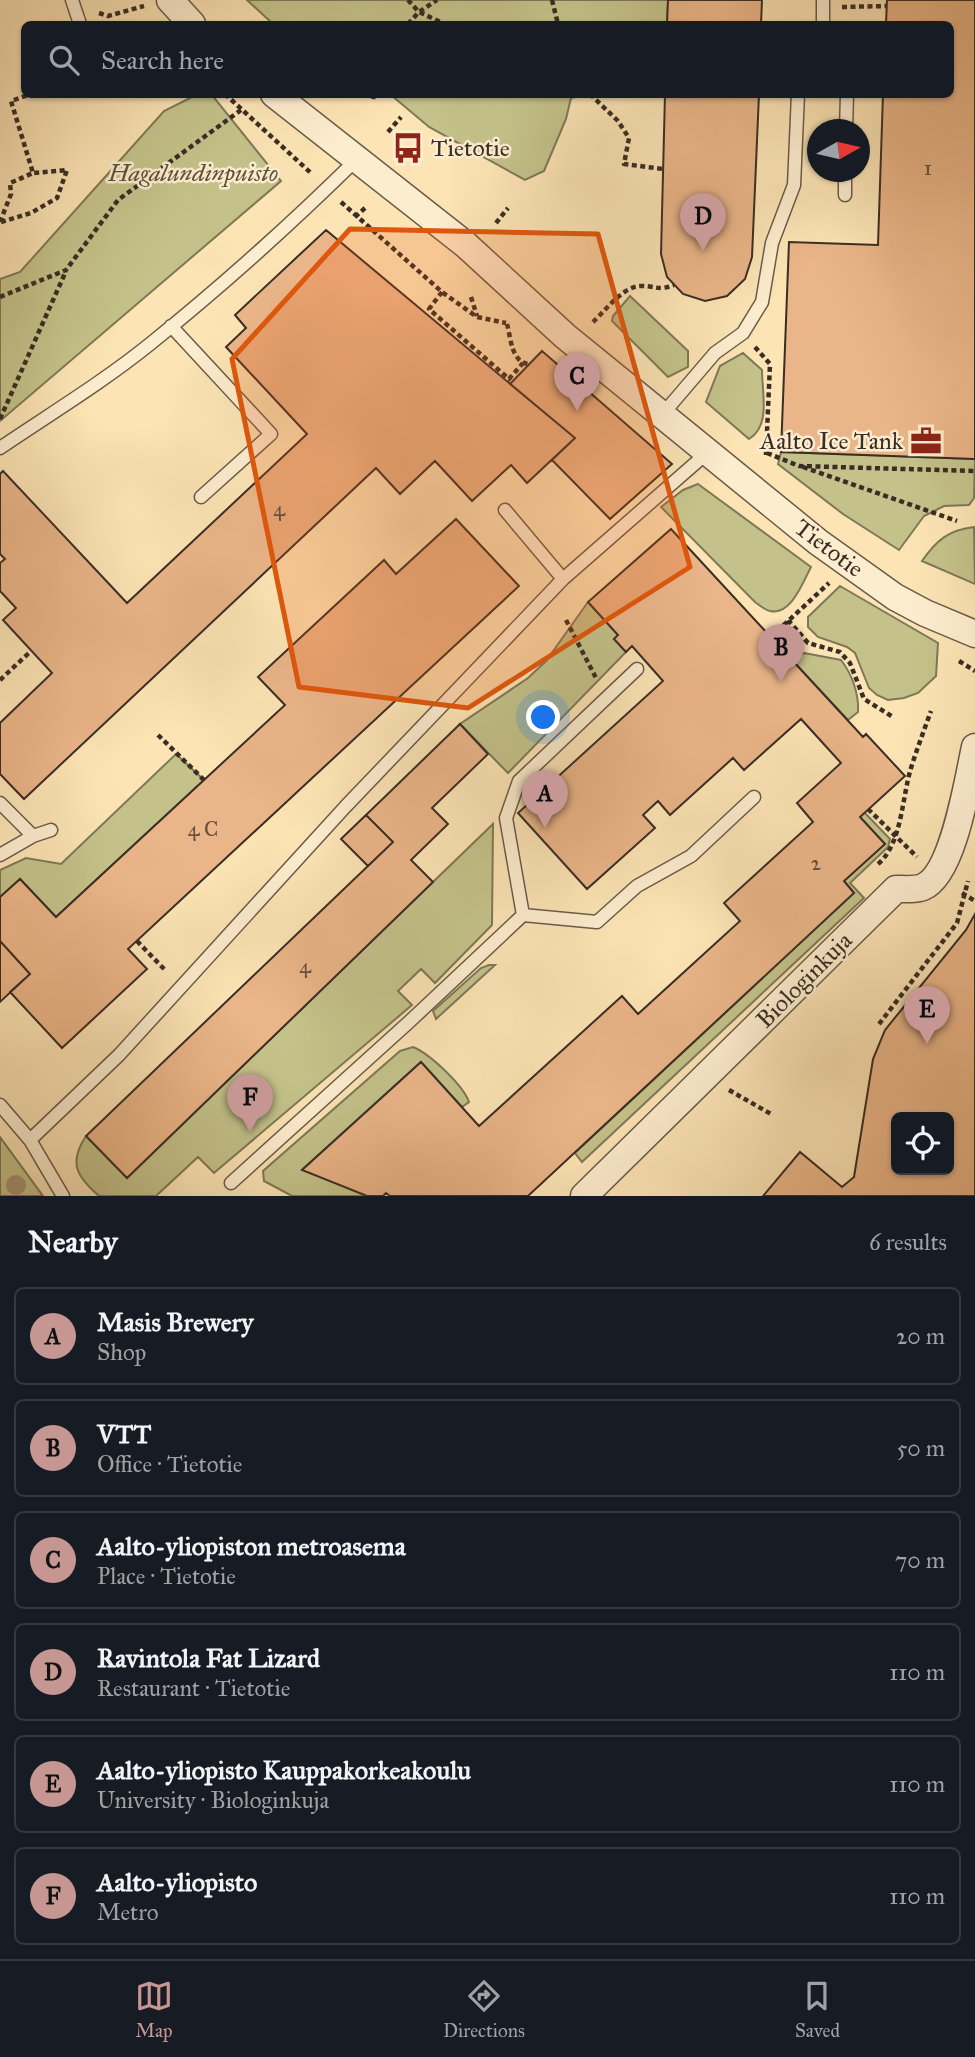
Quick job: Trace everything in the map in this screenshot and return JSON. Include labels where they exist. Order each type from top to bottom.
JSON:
[{"type":"street","name":"Tietotie","points":[[279,98],[466,245],[565,336],[818,542],[895,597],[975,634]]},
{"type":"street","name":"Biologinkuja","points":[[584,1196],[896,889],[923,887],[936,876],[947,860],[953,844],[975,747]]},
{"type":"lane","points":[[72,0],[79,21]]},
{"type":"lane","points":[[662,415],[715,352],[743,333],[762,302],[772,243],[794,185],[798,98]]},
{"type":"lane","points":[[846,98],[846,119]]},
{"type":"lane","points":[[0,448],[107,377],[203,301],[358,159]]},
{"type":"lane","points":[[845,182],[845,195]]},
{"type":"lane","points":[[171,326],[271,434],[201,496]]},
{"type":"lane","points":[[30,1140],[119,1055],[345,806],[563,579],[707,453]]},
{"type":"lane","points":[[505,510],[563,579]]},
{"type":"lane","points":[[523,915],[506,818],[519,781],[637,668]]},
{"type":"lane","points":[[231,1183],[523,915],[597,922],[637,886],[691,856],[754,797]]},
{"type":"lane","points":[[0,803],[33,836]]},
{"type":"lane","points":[[0,855],[33,836],[51,830]]},
{"type":"lane","points":[[0,1105],[30,1140],[63,1196]]},
{"type":"path","points":[[408,0],[419,12],[438,21]]},
{"type":"path","points":[[411,21],[436,0]]},
{"type":"path","points":[[552,0],[557,21]]},
{"type":"path","points":[[823,4],[887,6]]},
{"type":"path","points":[[92,5],[101,14],[108,16],[173,13]]},
{"type":"path","points":[[21,98],[11,101],[33,173]]},
{"type":"path","points":[[229,98],[328,188]]},
{"type":"path","points":[[594,98],[618,121],[629,138],[624,164],[663,169]]},
{"type":"path","points":[[0,419],[0,413],[66,270],[118,200],[242,110]]},
{"type":"path","points":[[388,132],[401,117]]},
{"type":"path","points":[[67,170],[57,198],[31,213],[0,222],[11,194],[10,183],[33,173],[67,170]]},
{"type":"path","points":[[355,217],[365,208]]},
{"type":"path","points":[[496,223],[508,208]]},
{"type":"path","points":[[0,297],[66,270]]},
{"type":"path","points":[[593,322],[628,289],[641,286],[661,290],[674,285]]},
{"type":"path","points":[[442,292],[429,309],[509,379],[525,363],[516,358],[507,323]]},
{"type":"path","points":[[471,297],[477,317]]},
{"type":"path","points":[[743,333],[770,365],[767,453],[764,466]]},
{"type":"path","points":[[767,453],[957,522]]},
{"type":"path","points":[[799,466],[975,471]]},
{"type":"path","points":[[771,637],[834,579]]},
{"type":"path","points":[[566,620],[597,680]]},
{"type":"path","points":[[788,620],[808,643],[840,652],[850,663],[864,699],[893,717]]},
{"type":"path","points":[[0,680],[31,651]]},
{"type":"path","points":[[876,866],[886,858],[895,834],[911,768],[931,711]]},
{"type":"path","points":[[158,735],[204,780]]},
{"type":"path","points":[[868,809],[917,857]]},
{"type":"path","points":[[878,1024],[957,923],[971,869]]},
{"type":"path","points":[[137,941],[150,954]]},
{"type":"path","points":[[725,1088],[771,1114]]},
{"type":"highlighted area","points":[[350,229],[598,234],[690,567],[468,708],[299,687],[232,359]]},
{"type":"green space","points":[[247,0],[668,0],[667,21],[270,21]]},
{"type":"green space","name":"Hagalundinpuisto","points":[[190,98],[214,98],[281,181],[0,421],[0,279],[20,272],[164,111]]},
{"type":"green space","points":[[395,98],[571,98],[566,119],[544,171],[525,180],[429,127]]},
{"type":"green space","points":[[630,296],[688,351],[688,367],[668,377],[612,321],[613,316]]},
{"type":"green space","points":[[743,353],[762,370],[763,418],[756,433],[749,439],[706,402],[720,366]]},
{"type":"green space","points":[[781,452],[975,459],[974,498],[969,505],[944,506],[924,516],[899,550],[843,514],[778,464]]},
{"type":"green space","points":[[698,484],[811,567],[800,589],[784,608],[770,611],[755,602],[661,507],[683,490]]},
{"type":"green space","points":[[974,527],[975,584],[922,561],[944,538]]},
{"type":"green space","points":[[840,586],[938,643],[936,676],[918,693],[888,700],[877,695],[869,688],[855,653],[847,647],[818,637],[808,627],[808,617]]},
{"type":"green space","points":[[588,602],[618,635],[614,639],[626,652],[508,773],[460,724],[528,678],[546,661]]},
{"type":"green space","points":[[804,653],[841,660],[845,666],[854,684],[858,705],[858,712],[848,720],[793,661]]},
{"type":"green space","points":[[176,754],[204,780],[56,917],[20,879],[0,897],[0,870],[26,858],[61,864]]},
{"type":"green space","points":[[864,812],[890,839],[888,847],[850,883],[864,898],[582,1162],[575,1153],[854,893],[844,881],[885,844],[860,817]]},
{"type":"green space","points":[[493,824],[492,925],[435,983],[421,969],[398,991],[412,1005],[214,1173],[198,1157],[156,1196],[99,1196],[85,1182],[76,1162],[86,1136],[127,1178]]},
{"type":"green space","points":[[495,965],[436,1019],[433,1011],[481,968]]},
{"type":"green space","points":[[413,1047],[445,1071],[469,1102],[462,1107],[421,1062],[303,1169],[367,1196],[292,1196],[264,1181],[263,1171],[400,1051]]},
{"type":"green space","points":[[0,1137],[43,1196],[0,1196]]},
{"type":"building","points":[[668,0],[762,0],[761,21],[667,21]]},
{"type":"building","points":[[887,0],[975,0],[975,459],[781,452],[789,242],[878,245],[883,98],[954,98],[954,21],[886,21]]},
{"type":"building","points":[[665,98],[759,98],[752,257],[745,279],[727,296],[705,301],[683,294],[667,277],[661,254]]},
{"type":"building","points":[[326,230],[575,438],[527,483],[511,465],[472,501],[435,461],[400,494],[376,468],[24,799],[0,774],[0,723],[52,673],[3,620],[16,608],[0,591],[0,563],[5,559],[0,554],[0,474],[3,471],[127,603],[307,434],[226,347],[246,328],[235,315]]},
{"type":"building","points":[[542,351],[672,464],[610,519],[552,460],[575,438],[510,384]]},
{"type":"building","points":[[456,519],[519,586],[128,949],[147,969],[62,1048],[10,992],[30,974],[0,941],[0,897],[20,879],[56,917],[285,705],[258,677],[384,560],[396,574]]},
{"type":"building","points":[[671,529],[863,737],[866,734],[905,776],[860,817],[885,844],[844,881],[854,893],[528,1196],[390,1196],[386,1193],[383,1196],[367,1196],[302,1170],[421,1062],[479,1126],[622,996],[638,1014],[740,921],[724,903],[813,822],[797,803],[841,763],[801,719],[744,770],[733,758],[670,815],[658,801],[643,815],[655,828],[587,889],[518,813],[663,681],[632,646],[626,652],[614,639],[618,635],[588,602]]},
{"type":"building","points":[[460,724],[488,754],[432,808],[448,824],[411,860],[433,882],[127,1178],[86,1136],[393,842],[366,815]]},
{"type":"building","points":[[366,815],[393,842],[368,866],[341,839]]},
{"type":"building","points":[[975,914],[975,1196],[763,1196],[800,1152],[842,1187],[854,1177],[873,1059],[885,1030],[966,930]]},
{"type":"building","points":[[0,941],[30,974],[0,1002]]},
{"type":"place","name":"Tietotie","points":[[408,148]]},
{"type":"place","name":"Ravintola Fat Lizard","points":[[703,251]]},
{"type":"place","name":"Aalto-yliopiston metroasema","points":[[577,411]]},
{"type":"place","name":"Aalto Ice Tank","points":[[926,441]]},
{"type":"place","name":"VTT","points":[[781,682]]},
{"type":"place","name":"Masis Brewery","points":[[545,828]]},
{"type":"place","name":"Aalto-yliopisto Kauppakorkeakoulu","points":[[927,1044]]},
{"type":"place","name":"Aalto-yliopisto","points":[[250,1132]]}]
